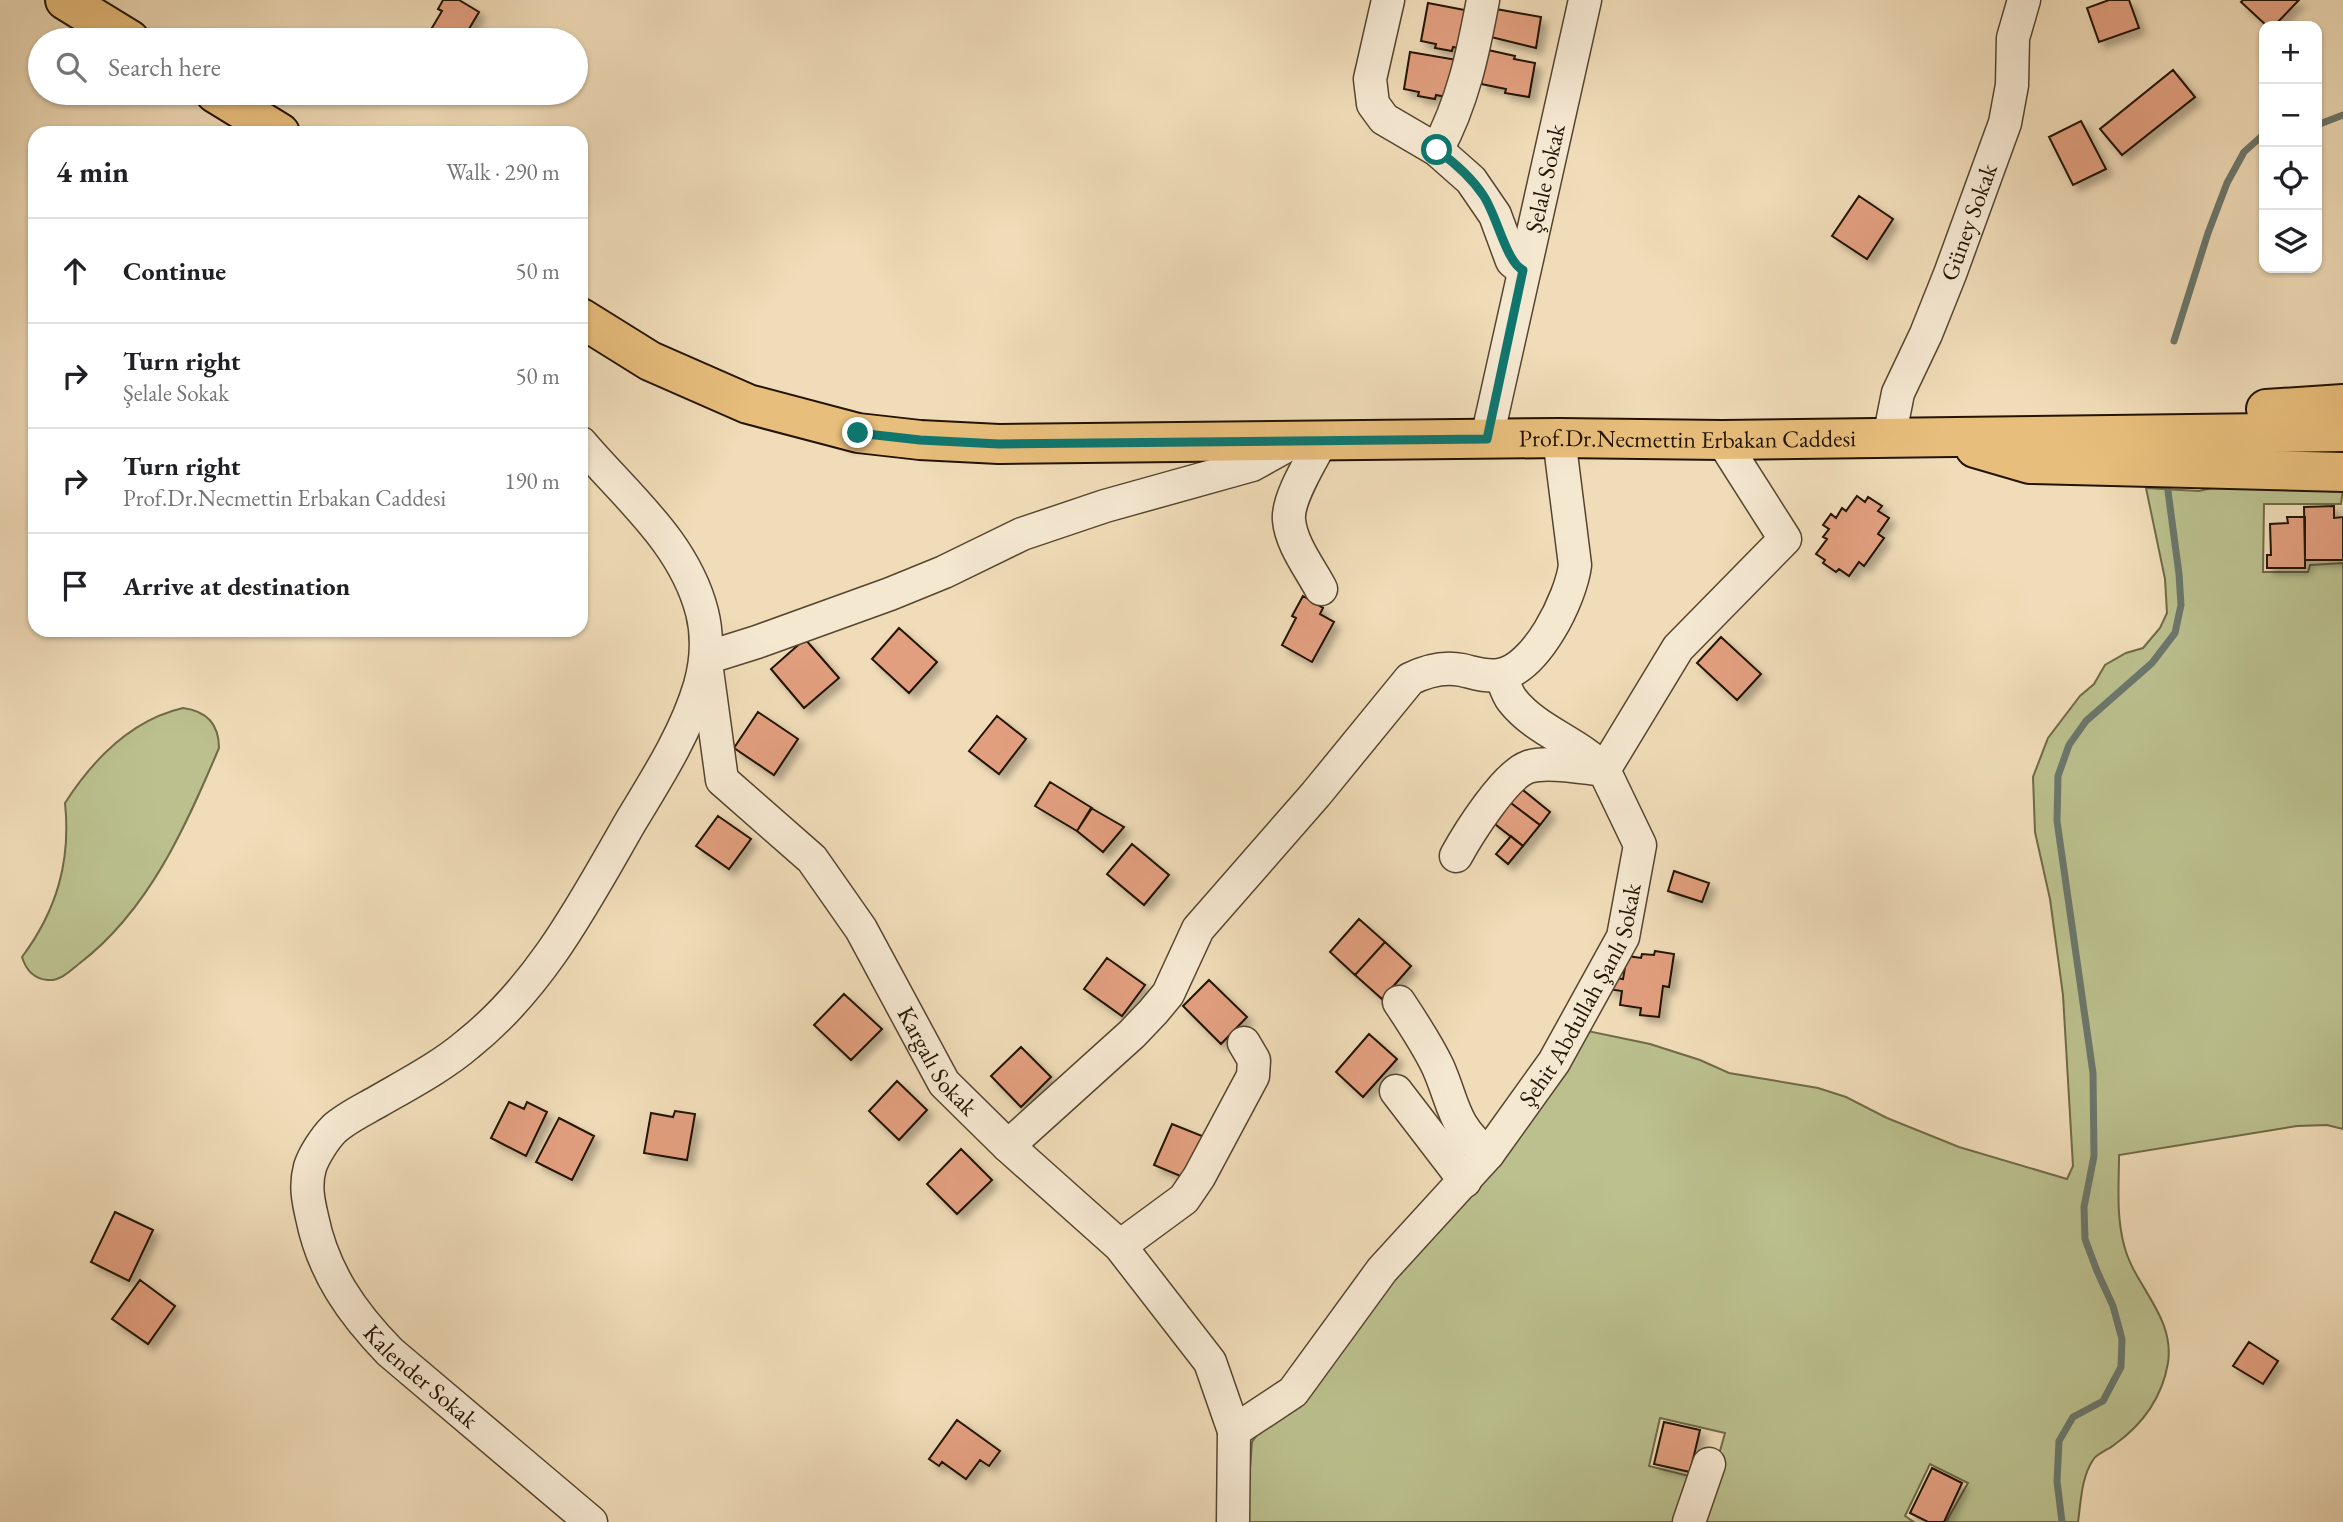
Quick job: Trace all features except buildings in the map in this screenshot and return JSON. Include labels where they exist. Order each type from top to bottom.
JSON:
[{"type":"main road","points":[[65,0],[110,28]]},
{"type":"main road","points":[[234,105],[269,126]]},
{"type":"main road","name":"Prof.Dr.Necmettin Erbakan Caddesi","points":[[588,322],[650,360],[748,404],[858,433],[920,440],[999,444],[1559,438],[1722,440],[2343,432]]},
{"type":"main road","name":"Prof.Dr.Necmettin Erbakan Caddesi","points":[[1936,436],[2025,422],[2343,404]]},
{"type":"main road","name":"Prof.Dr.Necmettin Erbakan Caddesi","points":[[1936,436],[2030,464],[2343,472]]},
{"type":"street","points":[[1388,0],[1370,79],[1370,96],[1384,120],[1437,150],[1463,172],[1484,196],[1495,215],[1512,261],[1523,270]]},
{"type":"street","points":[[1437,150],[1456,113],[1464,87],[1483,0]]},
{"type":"street","name":"Şelale Sokak","points":[[1487,439],[1585,0]]},
{"type":"street","name":"Güney Sokak","points":[[1889,438],[1898,393],[1926,334],[1955,262],[2005,123],[2012,85],[2013,38],[2024,0]]},
{"type":"street","points":[[1008,1146],[1132,1034],[1160,1003],[1174,983],[1198,929],[1316,794],[1410,679],[1440,668],[1459,669],[1482,676],[1501,675],[1517,668],[1542,642],[1563,607],[1573,583],[1575,565],[1559,438]]},
{"type":"street","points":[[1310,440],[1289,519],[1294,540],[1321,589]]},
{"type":"street","points":[[706,658],[890,594],[944,572],[1022,534],[1105,506],[1252,465],[1310,440]]},
{"type":"street","points":[[1604,770],[1678,648],[1785,539],[1722,440]]},
{"type":"street","name":"Kargalı Sokak","points":[[588,451],[642,509],[684,566],[702,613],[722,780],[812,859],[861,929],[944,1083],[1008,1146],[1120,1246],[1210,1362],[1234,1432]]},
{"type":"street","name":"Kalender Sokak","points":[[591,1522],[371,1333],[333,1281],[320,1251],[306,1191],[310,1165],[334,1129],[443,1063],[469,1044],[545,964],[569,928],[681,733],[700,684],[706,658]]},
{"type":"street","points":[[1501,675],[1510,698],[1524,712],[1557,737],[1592,758],[1604,770]]},
{"type":"street","points":[[1457,856],[1470,830],[1513,776],[1527,767],[1542,764],[1604,770]]},
{"type":"street","name":"Şehit Abdullah Şanlı Sokak","points":[[1234,1432],[1293,1392],[1382,1270],[1488,1154],[1554,1062],[1623,937],[1640,845],[1604,770]]},
{"type":"street","points":[[1399,1002],[1425,1041],[1458,1121],[1469,1139],[1488,1154]]},
{"type":"street","points":[[1120,1246],[1184,1199],[1199,1177],[1253,1076],[1254,1060],[1244,1043]]},
{"type":"street","points":[[1396,1091],[1465,1181]]},
{"type":"street","points":[[1233,1522],[1234,1432]]},
{"type":"street","points":[[1689,1522],[1709,1464]]},
{"type":"green space","points":[[2267,476],[2343,488],[2341,504],[2264,504],[2263,572],[2308,572],[2310,565],[2343,563],[2343,1129],[2327,1125],[2297,1126],[2119,1155],[2121,1234],[2129,1260],[2160,1316],[2169,1346],[2168,1363],[2161,1388],[2149,1410],[2133,1429],[2097,1456],[2089,1467],[2078,1522],[1946,1522],[1968,1483],[1930,1464],[1905,1516],[1914,1522],[1694,1522],[1725,1433],[1660,1418],[1649,1466],[1689,1476],[1682,1522],[1246,1522],[1252,1442],[1354,1321],[1583,1030],[1650,1044],[1700,1060],[1729,1073],[1818,1088],[1846,1097],[1887,1118],[1959,1147],[2067,1179],[2073,1166],[2063,995],[2050,899],[2035,832],[2033,777],[2048,738],[2080,696],[2094,684],[2105,665],[2126,653],[2143,648],[2160,628],[2167,613],[2165,579],[2146,488],[2199,491]]},
{"type":"green space","points":[[183,708],[198,712],[210,720],[217,732],[219,748],[163,865],[126,918],[80,963],[57,979],[48,980],[35,976],[28,970],[22,957],[44,921],[59,884],[66,845],[65,803],[88,772],[115,744],[146,722]]},
{"type":"waterway","points":[[2322,123],[2343,115]]},
{"type":"waterway","points":[[2174,341],[2208,233],[2227,183],[2244,152],[2259,138]]},
{"type":"waterway","points":[[2062,1522],[2057,1481],[2059,1441],[2073,1417],[2103,1401],[2121,1367],[2122,1339],[2113,1306],[2085,1239],[2084,1207],[2094,1156],[2093,1073],[2057,821],[2058,776],[2069,745],[2086,721],[2152,663],[2175,633],[2181,605],[2168,491]]},
{"type":"route","points":[[858,433],[920,440],[999,444],[1487,439],[1523,270],[1512,261],[1495,215],[1484,196],[1455,163],[1437,150]]}]
